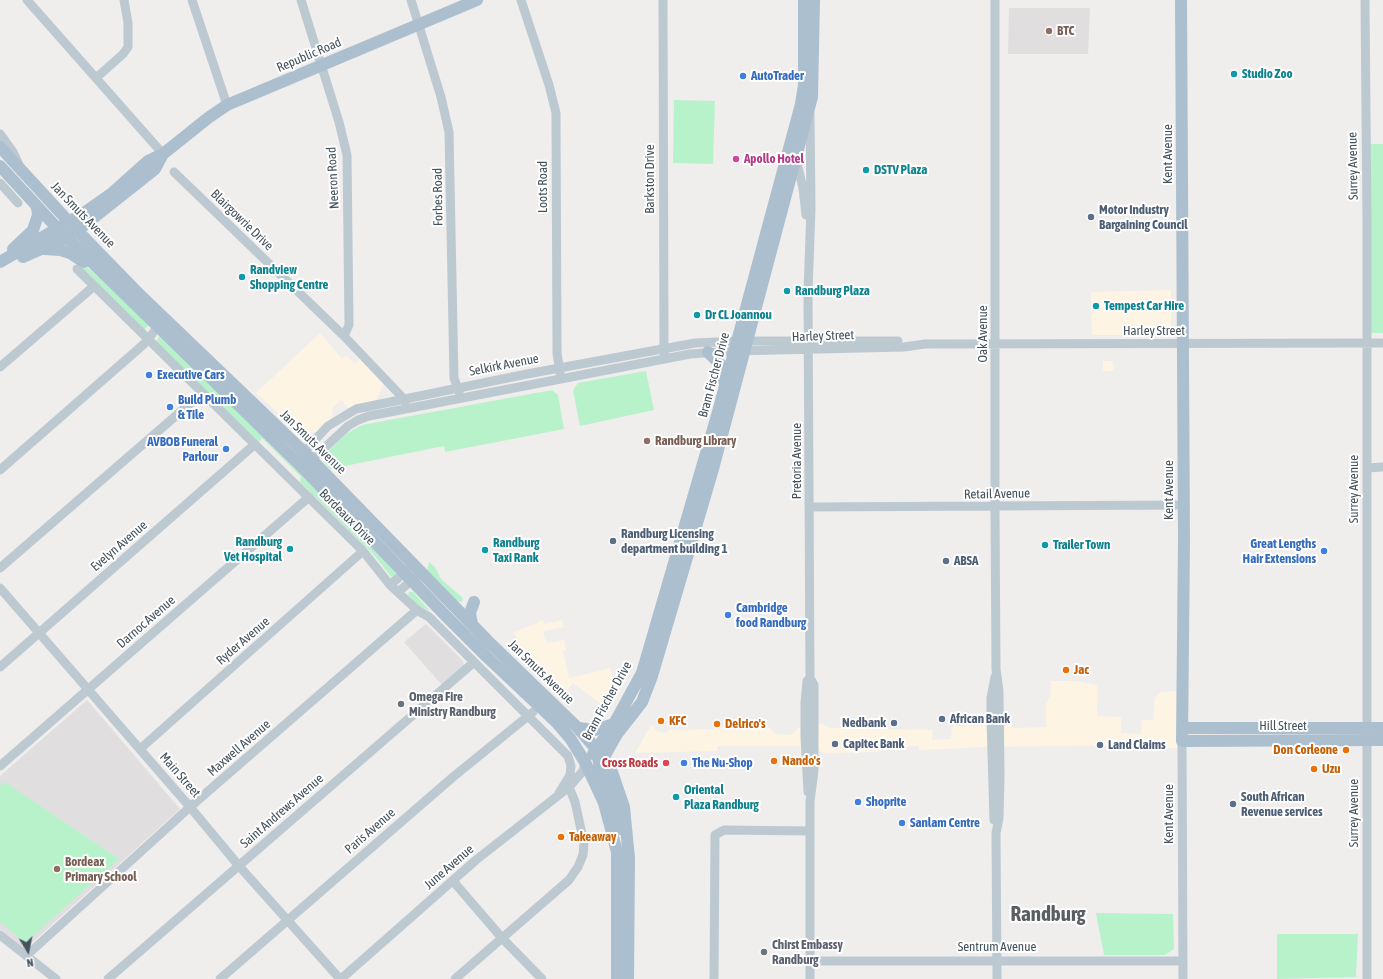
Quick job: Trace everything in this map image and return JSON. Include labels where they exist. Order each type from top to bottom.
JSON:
[{"type":"main road","name":"Republic Road","points":[[0,270],[20,258],[41,249],[155,169],[163,154],[208,118],[227,105],[477,0]]},
{"type":"main road","name":"Bram Fischer Drive","points":[[595,762],[642,702],[652,676],[713,469],[804,85],[804,0]]},
{"type":"main road","name":"Bram Fischer Drive","points":[[595,762],[642,673],[699,479],[723,391],[741,346],[796,158],[810,106],[813,86],[814,0]]},
{"type":"main road","name":"Kent Avenue","points":[[1181,0],[1183,505],[1182,741]]},
{"type":"main road","name":"Jan Smuts Avenue","points":[[0,147],[21,172],[73,226],[161,323]]},
{"type":"main road","name":"Jan Smuts Avenue","points":[[0,166],[62,234],[106,276],[161,323],[418,568],[472,624],[578,728],[595,762]]},
{"type":"main road","points":[[0,261],[33,230],[38,215],[37,208]]},
{"type":"main road","name":"Republic Road","points":[[0,261],[62,234]]},
{"type":"main road","points":[[41,249],[60,250],[70,253],[106,276]]},
{"type":"main road","points":[[708,352],[721,366],[723,391]]},
{"type":"main road","name":"Jan Smuts Avenue","points":[[304,460],[408,577],[595,762]]},
{"type":"main road","points":[[472,624],[470,612],[474,602]]},
{"type":"main road","points":[[628,979],[629,871],[627,829],[624,807],[612,772],[613,754],[642,702]]},
{"type":"main road","points":[[578,728],[595,730],[614,724]]},
{"type":"main road","name":"Hill Street","points":[[1182,728],[1367,734],[1383,740]]},
{"type":"main road","name":"Hill Street","points":[[1182,741],[1367,734],[1383,728]]},
{"type":"main road","points":[[595,762],[612,772]]},
{"type":"main road","points":[[595,762],[611,795],[618,822],[617,979]]},
{"type":"street","points":[[28,0],[163,154]]},
{"type":"street","points":[[96,78],[123,54],[128,47],[128,23],[124,0]]},
{"type":"street","points":[[192,0],[227,105]]},
{"type":"street","name":"Neeron Road","points":[[302,0],[322,64],[346,155],[348,325],[344,336]]},
{"type":"street","name":"Forbes Road","points":[[411,0],[441,97],[449,132],[454,378],[462,398]]},
{"type":"street","name":"Loots Road","points":[[522,0],[549,85],[556,113],[559,368],[561,379]]},
{"type":"street","name":"Barkston Drive","points":[[662,0],[665,358]]},
{"type":"street","name":"Oak Avenue","points":[[995,0],[996,669],[991,712],[993,810],[996,833],[996,979]]},
{"type":"street","name":"Surrey Avenue","points":[[1364,0],[1367,468],[1367,979]]},
{"type":"street","name":"Pretoria Avenue","points":[[810,106],[810,678],[806,684],[805,737],[806,775],[810,801],[810,979]]},
{"type":"street","points":[[0,134],[14,152],[21,172]]},
{"type":"street","name":"Pretoria Avenue","points":[[791,143],[803,188],[809,245]]},
{"type":"street","name":"Blairgowrie Drive","points":[[174,172],[344,336],[404,398]]},
{"type":"street","points":[[0,183],[18,203]]},
{"type":"street","name":"Bordeaux Drive","points":[[77,269],[93,287],[201,394],[364,552],[390,585],[417,610],[429,617],[473,663],[528,715],[568,756],[571,766],[570,775],[560,793]]},
{"type":"street","points":[[0,367],[93,287]]},
{"type":"street","points":[[0,470],[147,340],[161,323]]},
{"type":"street","name":"Harley Street","points":[[741,346],[904,341],[925,344]]},
{"type":"street","name":"Selkirk Avenue","points":[[304,460],[328,426],[349,412],[404,398],[664,348],[695,343],[741,346]]},
{"type":"street","name":"Harley Street","points":[[809,345],[831,349],[904,347],[925,344],[996,343],[1383,343]]},
{"type":"street","name":"Selkirk Avenue","points":[[304,460],[358,420],[406,409],[665,358],[741,346]]},
{"type":"street","points":[[809,364],[818,355],[831,349]]},
{"type":"street","points":[[0,568],[201,394]]},
{"type":"street","points":[[404,398],[406,409]]},
{"type":"street","name":"Evelyn Avenue","points":[[0,667],[38,632],[254,445]]},
{"type":"street","points":[[1367,468],[1383,467]]},
{"type":"street","name":"Darnoc Avenue","points":[[0,766],[309,498]]},
{"type":"street","name":"Retail Avenue","points":[[810,507],[1183,505]]},
{"type":"street","name":"Ryder Avenue","points":[[140,749],[364,552]]},
{"type":"street","points":[[398,592],[408,577],[418,568]]},
{"type":"street","points":[[390,585],[408,577]]},
{"type":"street","name":"Main Street","points":[[0,588],[190,807],[238,866],[340,979]]},
{"type":"street","name":"Maxwell Avenue","points":[[26,956],[190,807],[417,610]]},
{"type":"street","name":"Saint Andrews Avenue","points":[[108,979],[473,663]]},
{"type":"street","name":"Paris Avenue","points":[[220,979],[453,777],[528,715],[540,708]]},
{"type":"street","name":"Kent Avenue","points":[[1182,741],[1183,979]]},
{"type":"street","name":"June Avenue","points":[[340,979],[453,881],[569,786],[595,762]]},
{"type":"street","points":[[455,979],[569,880],[578,867],[583,855],[584,843],[577,808],[569,786]]},
{"type":"street","points":[[714,979],[715,835],[724,830],[810,831]]},
{"type":"street","points":[[453,881],[502,938],[542,979]]},
{"type":"street","points":[[0,935],[56,979]]},
{"type":"street","name":"Sentrum Avenue","points":[[810,961],[1183,960]]},
{"type":"shaded area","name":"BTC","points":[[1009,8],[1090,8],[1088,54],[1008,54]]},
{"type":"shaded area","points":[[1171,290],[1171,326],[1163,335],[1092,335],[1091,292]]},
{"type":"shaded area","points":[[320,333],[342,359],[346,355],[355,364],[360,359],[384,385],[376,400],[347,408],[342,400],[333,407],[332,417],[316,432],[299,432],[256,393]]},
{"type":"shaded area","points":[[1103,361],[1113,361],[1114,371],[1103,371]]},
{"type":"shaded area","points":[[543,620],[544,624],[562,620],[564,627],[543,631],[546,643],[564,640],[566,650],[563,651],[569,678],[610,668],[617,699],[600,703],[573,683],[569,687],[568,699],[559,693],[561,689],[555,686],[557,683],[549,680],[551,677],[544,674],[545,672],[538,668],[539,665],[533,663],[534,660],[527,657],[528,654],[521,651],[521,649],[514,644],[517,638],[513,633]]},
{"type":"shaded area","points":[[426,624],[463,661],[464,666],[442,685],[404,642]]},
{"type":"shaded area","points":[[1051,681],[1075,681],[1098,685],[1097,716],[1121,717],[1121,733],[1141,734],[1142,720],[1153,720],[1155,698],[1160,692],[1177,691],[1177,748],[1133,749],[1133,745],[988,747],[919,750],[919,746],[880,747],[879,752],[827,753],[798,746],[718,746],[717,751],[635,753],[651,725],[658,732],[665,733],[670,730],[720,729],[720,727],[726,727],[731,721],[763,721],[775,734],[791,735],[799,728],[822,724],[831,728],[933,730],[932,740],[951,739],[952,726],[977,726],[1007,721],[1014,728],[1046,727],[1046,703],[1050,697]]},
{"type":"shaded area","name":"Bordeax Primary School","points":[[87,700],[180,809],[25,949],[0,929],[0,776]]},
{"type":"green space","points":[[674,100],[715,101],[713,164],[673,163]]},
{"type":"green space","points":[[1368,144],[1383,144],[1383,333],[1370,333]]},
{"type":"green space","points":[[70,258],[91,270],[150,324],[144,330]]},
{"type":"green space","points":[[160,336],[213,385],[221,397],[250,422],[388,563],[397,575],[393,579],[373,554],[300,482],[301,477],[262,438],[259,442],[155,343]]},
{"type":"green space","points":[[646,371],[654,410],[580,426],[573,390],[578,383]]},
{"type":"green space","points":[[552,390],[558,395],[564,429],[445,452],[444,446],[330,469],[323,461],[324,455],[346,434],[362,425]]},
{"type":"green space","points":[[429,562],[435,567],[441,579],[463,598],[462,602],[455,601],[427,571]]},
{"type":"green space","points":[[409,592],[413,592],[430,611],[415,604],[408,595]]},
{"type":"green space","points":[[5,782],[119,859],[25,943],[0,922],[0,786]]},
{"type":"green space","points":[[1096,913],[1173,914],[1174,949],[1165,955],[1104,955]]},
{"type":"green space","points":[[1277,934],[1358,934],[1356,977],[1277,979]]},
{"type":"place","name":"BTC","points":[[1049,31]]},
{"type":"place","name":"Studio Zoo","points":[[1234,74]]},
{"type":"place","name":"AutoTrader","points":[[743,76]]},
{"type":"place","name":"Apollo Hotel","points":[[736,159]]},
{"type":"place","name":"DSTV Plaza","points":[[866,170]]},
{"type":"place","name":"Motor Industry Bargaining Council","points":[[1091,217]]},
{"type":"place","name":"Randview Shopping Centre","points":[[242,277]]},
{"type":"place","name":"Randburg Plaza","points":[[787,291]]},
{"type":"place","name":"Tempest Car Hire","points":[[1096,306]]},
{"type":"place","name":"Dr CL Joannou","points":[[697,315]]},
{"type":"place","name":"Executive Cars","points":[[149,375]]},
{"type":"place","name":"Build Plumb & Tile","points":[[170,407]]},
{"type":"place","name":"Randburg Library","points":[[647,441]]},
{"type":"place","name":"AVBOB Funeral Parlour","points":[[226,449]]},
{"type":"place","name":"Randburg Licensing department building 1","points":[[613,541]]},
{"type":"place","name":"Trailer Town","points":[[1045,545]]},
{"type":"place","name":"Randburg Vet Hospital","points":[[290,549]]},
{"type":"place","name":"Randburg Taxi Rank","points":[[485,550]]},
{"type":"place","name":"Great Lengths Hair Extensions","points":[[1324,551]]},
{"type":"place","name":"ABSA","points":[[946,561]]},
{"type":"place","name":"Cambridge food Randburg","points":[[728,615]]},
{"type":"place","name":"Jac","points":[[1066,670]]},
{"type":"place","name":"Omega Fire Ministry Randburg","points":[[401,704]]},
{"type":"place","name":"African Bank","points":[[942,719]]},
{"type":"place","name":"KFC","points":[[661,721]]},
{"type":"place","name":"Nedbank","points":[[894,723]]},
{"type":"place","name":"Delrico's","points":[[717,724]]},
{"type":"place","name":"Capitec Bank","points":[[835,744]]},
{"type":"place","name":"Land Claims","points":[[1100,745]]},
{"type":"place","name":"Don Corleone","points":[[1346,750]]},
{"type":"place","name":"Nando's","points":[[774,761]]},
{"type":"place","name":"Cross Roads","points":[[666,763]]},
{"type":"place","name":"The Nu-Shop","points":[[684,763]]},
{"type":"place","name":"Uzu","points":[[1314,769]]},
{"type":"place","name":"Oriental Plaza Randburg","points":[[676,797]]},
{"type":"place","name":"Shoprite","points":[[858,802]]},
{"type":"place","name":"South African Revenue services","points":[[1233,804]]},
{"type":"place","name":"Sanlam Centre","points":[[902,823]]},
{"type":"place","name":"Takeaway","points":[[561,837]]},
{"type":"place","name":"Bordeax Primary School","points":[[57,869]]},
{"type":"place","name":"Chirst Embassy Randburg","points":[[764,952]]},
{"type":"district","name":"Randburg","points":[[1048,914]]}]
